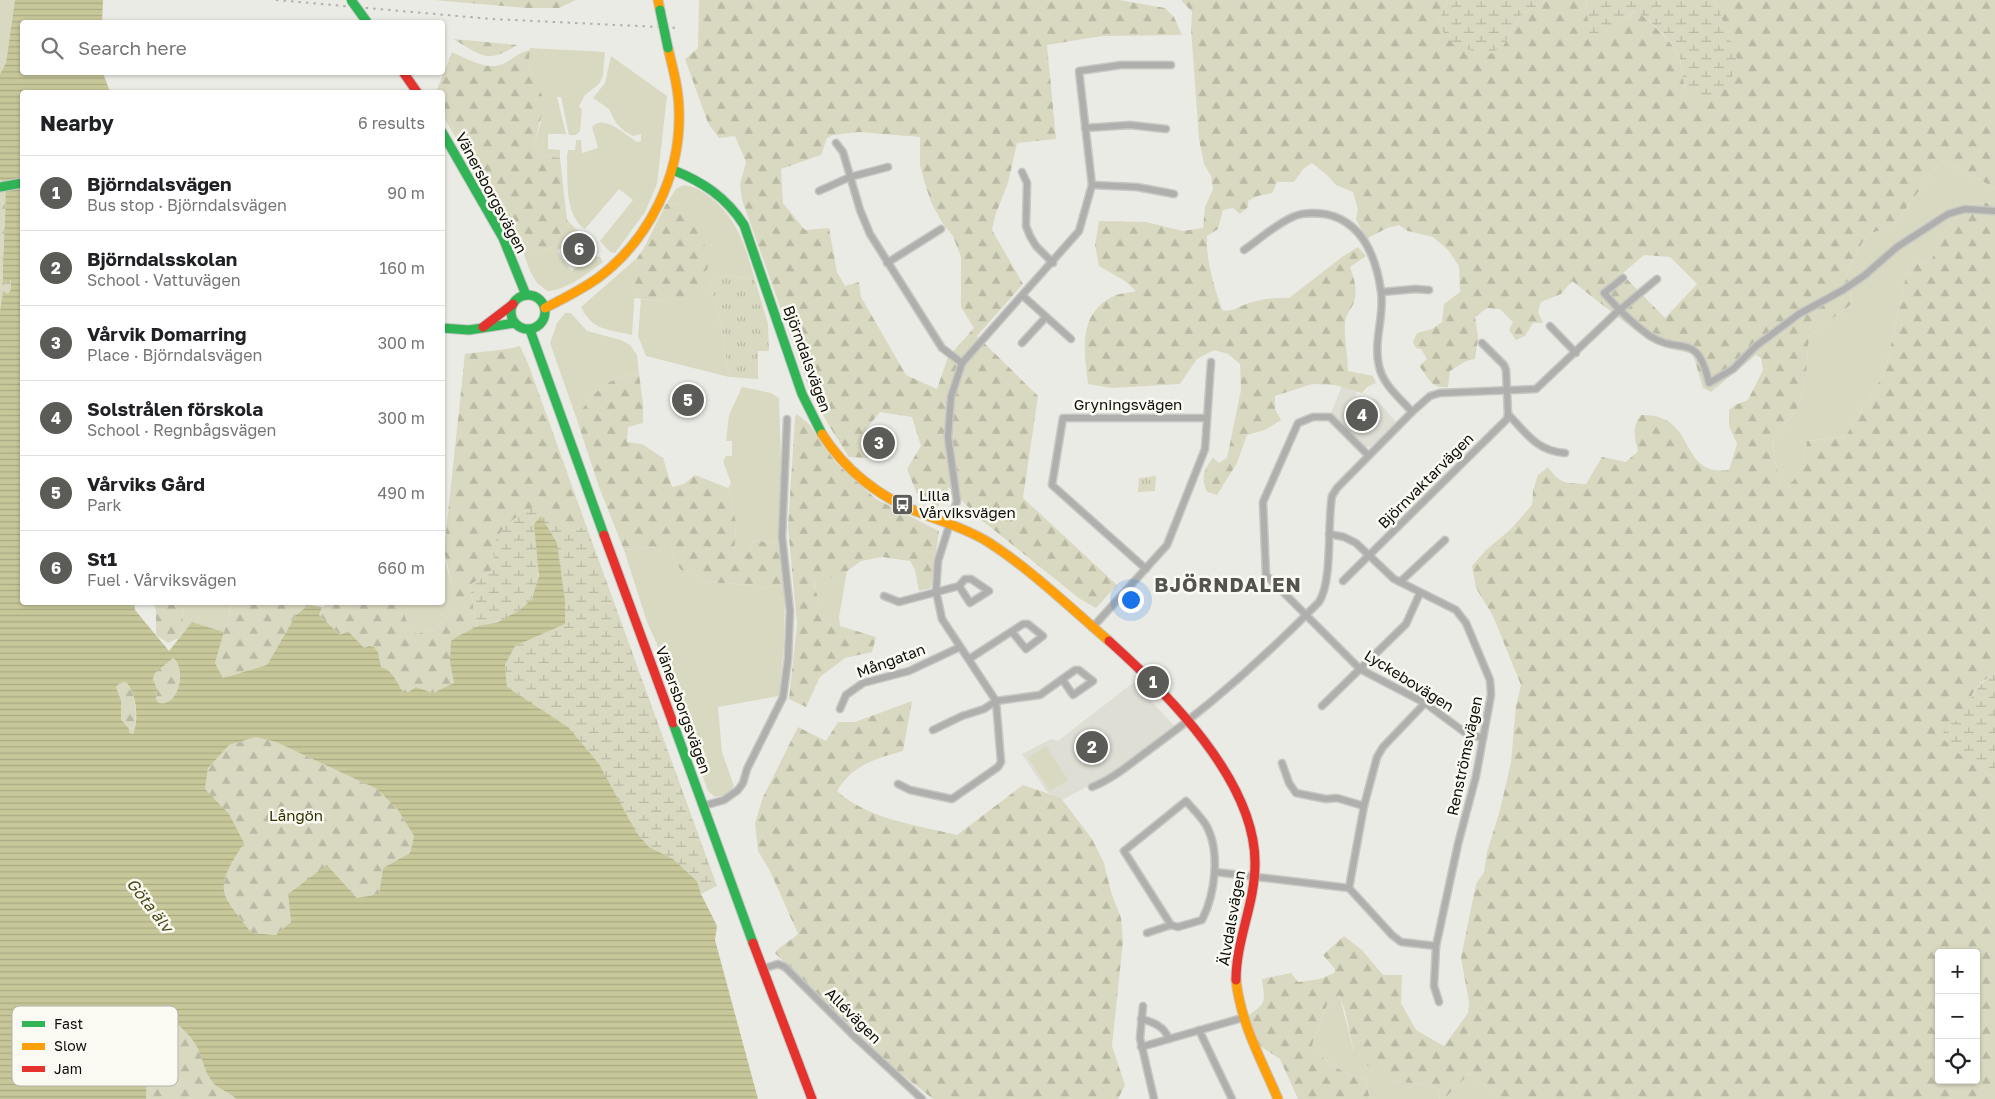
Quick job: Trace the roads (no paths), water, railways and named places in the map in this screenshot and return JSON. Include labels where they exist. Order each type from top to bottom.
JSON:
[{"type":"street","points":[[351,0],[366,20]]},
{"type":"street","points":[[546,308],[566,298],[597,278],[626,254],[657,209],[673,170],[679,119],[676,85],[659,5]]},
{"type":"street","points":[[898,784],[910,790],[952,800],[998,767],[1001,762],[996,701],[942,619],[936,591],[938,561],[957,501],[948,437],[951,397],[962,363],[990,330],[1053,263],[1079,231],[1092,185],[1079,71],[1121,65],[1171,65]]},
{"type":"street","points":[[405,75],[416,90]]},
{"type":"street","points":[[1085,128],[1130,125],[1166,129]]},
{"type":"street","name":"Vänersborgsvägen","points":[[445,137],[496,224],[526,295]]},
{"type":"street","points":[[836,143],[843,152],[860,210],[870,234],[942,348],[962,363]]},
{"type":"street","points":[[819,191],[850,177],[888,167]]},
{"type":"street","name":"Björndalsvägen","points":[[673,170],[691,177],[721,195],[730,203],[744,225],[807,405],[827,443],[842,461],[865,483],[896,503],[969,531],[998,549],[1024,569],[1157,686],[1188,722]]},
{"type":"street","points":[[1022,172],[1027,183],[1026,226],[1036,246],[1053,263]]},
{"type":"street","points":[[0,187],[20,183]]},
{"type":"street","points":[[1092,185],[1138,187],[1174,194]]},
{"type":"street","points":[[1623,278],[1604,293],[1631,321],[1657,340],[1690,347],[1696,351],[1700,356],[1709,382],[1733,369],[1756,346],[1799,314],[1844,290],[1896,247],[1948,214],[1965,209],[1995,211]]},
{"type":"street","points":[[1244,250],[1294,216],[1303,213],[1331,216],[1341,219],[1352,226],[1368,246],[1382,292],[1377,348],[1379,366],[1386,383],[1412,412]]},
{"type":"street","points":[[887,263],[941,229]]},
{"type":"street","points":[[1092,788],[1114,775],[1188,722],[1231,687],[1306,615],[1322,596],[1327,574],[1332,496],[1337,488],[1368,455],[1412,412],[1430,396],[1440,392],[1536,388],[1657,278]]},
{"type":"street","points":[[1382,292],[1415,289],[1430,290]]},
{"type":"street","points":[[484,327],[518,298],[526,295],[538,298],[546,308],[544,321],[536,328],[530,330],[521,328],[515,323],[511,315],[513,304]]},
{"type":"street","points":[[1023,296],[1071,339]]},
{"type":"street","points":[[1022,344],[1046,317]]},
{"type":"street","points":[[445,328],[469,330],[515,323]]},
{"type":"street","points":[[1550,326],[1576,353]]},
{"type":"street","name":"Vänersborgsvägen","points":[[530,330],[762,969],[812,1099]]},
{"type":"street","points":[[1482,343],[1504,365],[1506,370],[1508,414],[1537,444],[1552,452],[1565,452]]},
{"type":"street","points":[[1092,628],[1167,545],[1205,449],[1211,362]]},
{"type":"street","name":"Björnvaktarvägen","points":[[1343,580],[1507,419],[1508,414]]},
{"type":"street","name":"Lyckebovägen","points":[[1368,455],[1330,417],[1313,417],[1302,420],[1296,426],[1263,502],[1266,574],[1360,669],[1425,703],[1467,734],[1483,738]]},
{"type":"street","name":"Gryningsvägen","points":[[1146,569],[1052,485],[1063,418],[1207,418]]},
{"type":"street","points":[[704,806],[724,800],[738,790],[743,783],[746,769],[782,697],[788,659],[790,611],[782,537],[787,419]]},
{"type":"street","name":"Renströmsvägen","points":[[1329,534],[1344,537],[1356,543],[1394,579],[1456,610],[1466,623],[1492,688],[1476,776],[1458,844],[1436,946],[1434,986],[1439,1002]]},
{"type":"street","points":[[1400,582],[1445,540]]},
{"type":"street","points":[[884,596],[899,602],[959,586],[965,579],[971,579],[989,591],[970,603],[959,586]]},
{"type":"street","points":[[1322,706],[1406,624],[1420,593]]},
{"type":"street","points":[[969,659],[1023,624],[1028,624],[1043,636],[1026,649],[1012,632]]},
{"type":"street","name":"Mångatan","points":[[840,709],[846,695],[863,683],[909,671],[960,647]]},
{"type":"street","points":[[933,730],[962,716],[984,709],[996,701],[1040,694],[1075,670],[1079,670],[1093,681],[1073,695],[1062,679]]},
{"type":"street","points":[[1349,888],[1364,806],[1377,757],[1383,747],[1425,703]]},
{"type":"street","name":"Älvdalsvägen","points":[[1188,722],[1228,778],[1246,811],[1254,840],[1255,876],[1239,951],[1236,976],[1242,1018],[1278,1099]]},
{"type":"street","points":[[1282,764],[1289,783],[1296,792],[1326,799],[1337,798],[1364,806]]},
{"type":"street","points":[[1147,933],[1171,925],[1178,927],[1202,920],[1206,911],[1215,872],[1214,851],[1206,826],[1186,801],[1124,851],[1171,925]]},
{"type":"street","points":[[1215,872],[1349,888],[1392,935],[1401,942],[1436,946]]},
{"type":"street","name":"Allévägen","points":[[762,969],[778,964],[785,966],[922,1099]]},
{"type":"street","points":[[1143,1006],[1141,1047],[1154,1099]]},
{"type":"street","points":[[1141,1047],[1242,1018]]},
{"type":"street","points":[[1141,1019],[1151,1021],[1161,1027],[1169,1039]]},
{"type":"street","points":[[1199,1030],[1232,1099]]},
{"type":"water","name":"Göta älv","points":[[15,0],[103,0],[102,20],[20,20],[20,75],[104,75],[109,90],[20,90],[20,605],[134,605],[135,610],[169,651],[192,622],[224,632],[215,663],[223,678],[267,665],[296,615],[309,605],[322,607],[319,615],[340,635],[348,631],[364,648],[374,647],[378,652],[381,667],[392,674],[405,694],[416,687],[433,693],[454,683],[450,663],[451,641],[478,626],[498,622],[520,610],[532,599],[539,576],[534,524],[541,516],[557,543],[565,601],[565,624],[515,646],[505,665],[507,687],[568,727],[599,764],[636,832],[649,847],[673,859],[697,881],[701,894],[717,926],[715,940],[758,1099],[236,1099],[219,1088],[210,1079],[194,1042],[178,1024],[178,1006],[12,1006],[12,1086],[147,1086],[146,1099],[0,1099],[0,312],[3,291],[8,294],[11,289],[11,280],[3,285],[5,182],[0,180],[0,74],[6,63]],"holes":[[[173,658],[180,670],[180,678],[176,693],[166,703],[159,703],[156,700],[157,689],[153,679],[155,673]],[[126,682],[133,693],[136,707],[136,721],[133,734],[129,733],[129,729],[121,719],[121,700],[116,687],[120,683]],[[256,737],[276,742],[377,789],[398,810],[414,836],[410,853],[383,868],[379,894],[357,898],[327,865],[288,894],[291,922],[276,935],[252,933],[240,918],[225,895],[224,884],[228,871],[244,843],[229,814],[205,789],[208,768],[229,745]]]},
{"type":"railway","points":[[276,0],[492,19],[680,28]]},
{"type":"place","name":"St1","points":[[579,249]]},
{"type":"place","name":"Vårviks Gård","points":[[688,400]]},
{"type":"place","name":"Solstrålen förskola","points":[[1362,415]]},
{"type":"place","name":"Vårvik Domarring","points":[[879,443]]},
{"type":"place","name":"Lilla Vårviksvägen","points":[[903,505]]},
{"type":"place","name":"Björndalsvägen","points":[[1153,682]]},
{"type":"place","name":"Björndalsskolan","points":[[1092,747]]},
{"type":"district","name":"BJÖRNDALEN","points":[[1228,585]]},
{"type":"park label","name":"Långön","points":[[296,816]]}]
